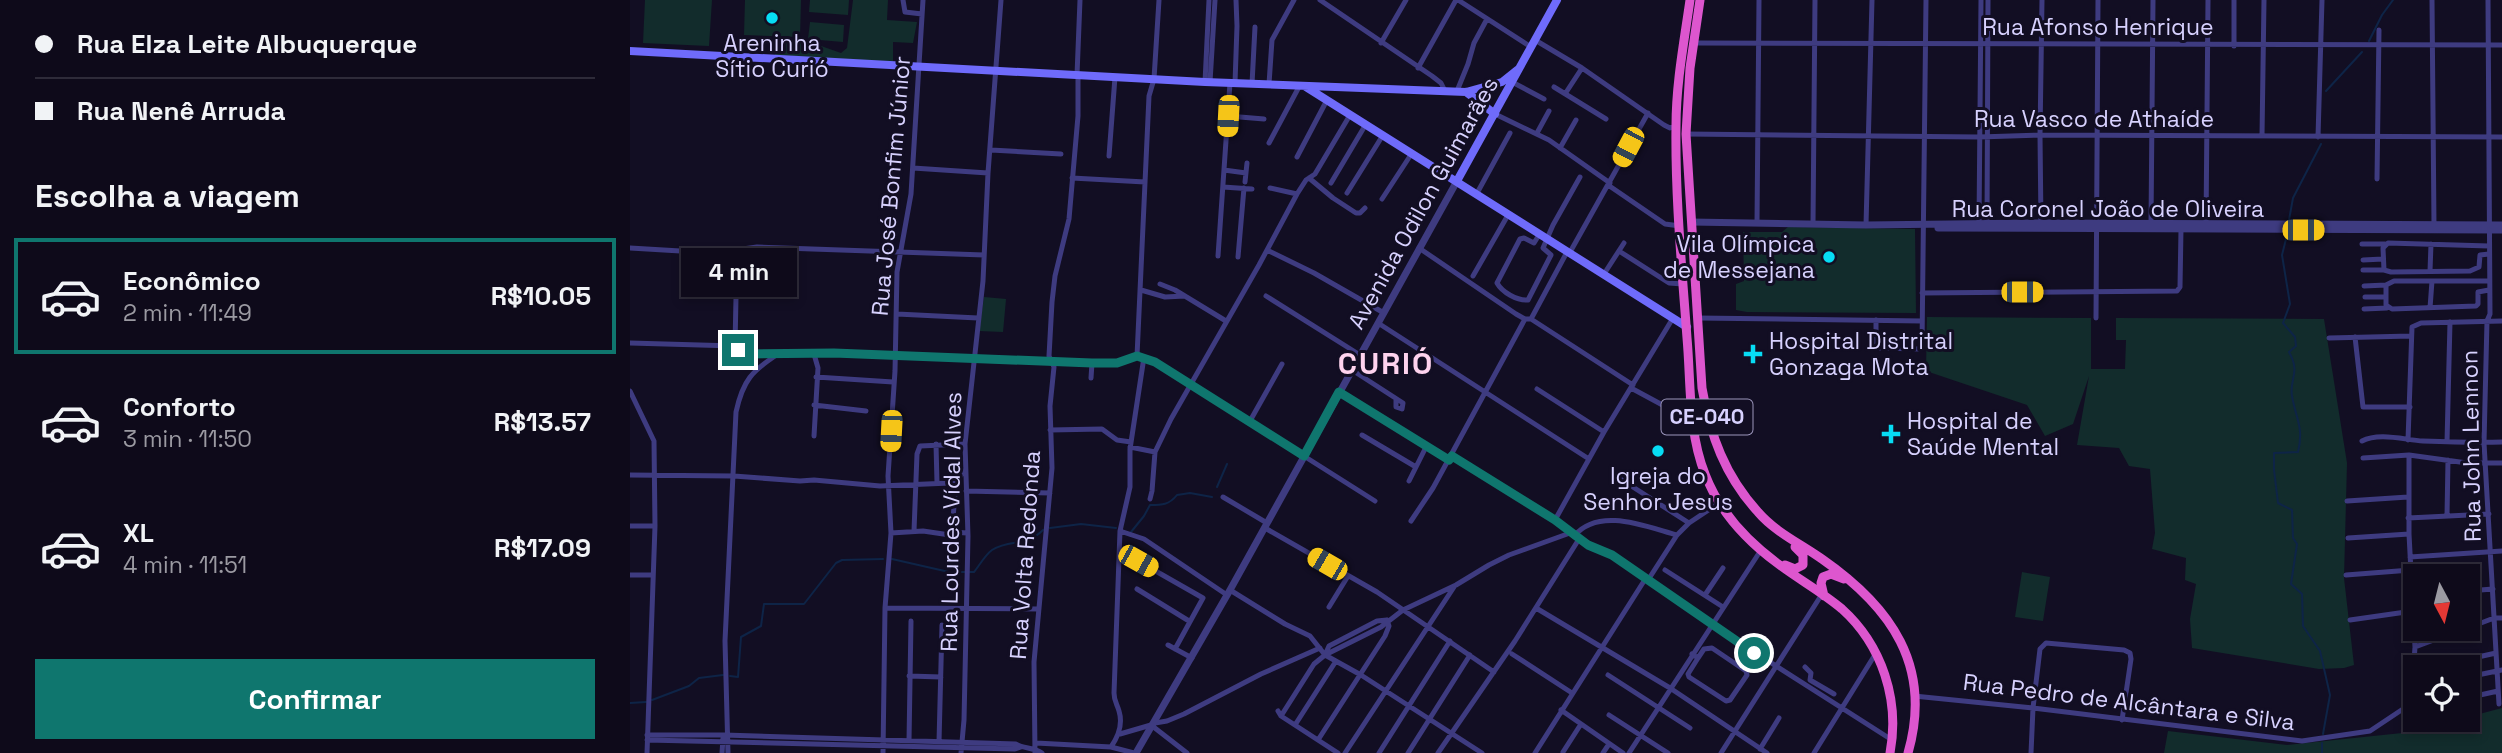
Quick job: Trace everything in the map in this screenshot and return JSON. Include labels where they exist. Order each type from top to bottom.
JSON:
[{"type":"highway","name":"CE-040","points":[[1690,0],[1682,52],[1676,126],[1686,327],[1693,422],[1700,461],[1719,503],[1733,523],[1761,550],[1841,608],[1858,625],[1876,653],[1891,697],[1892,740],[1889,753]]},
{"type":"highway","name":"CE-040","points":[[1700,0],[1688,89],[1686,134],[1702,388],[1712,436],[1727,470],[1759,513],[1852,582],[1872,600],[1895,631],[1908,662],[1914,696],[1910,752]]},
{"type":"highway","points":[[1777,563],[1795,569],[1801,567],[1804,562],[1801,552],[1778,529]]},
{"type":"highway","points":[[1823,595],[1821,581],[1828,574],[1852,582]]},
{"type":"main road","name":"Avenida Odilon Guimarães","points":[[1457,181],[1557,0]]},
{"type":"main road","points":[[630,51],[1207,82],[1462,92],[1502,82],[1517,70]]},
{"type":"main road","points":[[1302,85],[1686,327]]},
{"type":"main road","points":[[1325,99],[1319,88],[1329,87]]},
{"type":"main road","points":[[1462,92],[1495,114]]},
{"type":"street","points":[[903,0],[905,12],[922,13]]},
{"type":"street","name":"Rua José Bonfim Júnior","points":[[883,753],[885,608],[891,533],[889,486],[897,272],[913,168],[923,0]]},
{"type":"street","name":"Rua Lourdes Vídal Alves","points":[[962,748],[967,609],[965,444],[984,255],[1001,0]]},
{"type":"street","name":"Rua Volta Redonda","points":[[1035,748],[1034,687],[1038,608],[1050,494],[1052,360],[1049,356],[1055,276],[1066,234],[1072,178],[1080,0]]},
{"type":"street","points":[[1111,747],[1120,734],[1114,682],[1120,531],[1129,487],[1141,357],[1144,182],[1159,0]]},
{"type":"street","points":[[1207,82],[1209,0]]},
{"type":"street","points":[[1209,43],[1215,0]]},
{"type":"street","points":[[1218,256],[1228,116],[1233,83],[1236,0]]},
{"type":"street","points":[[1269,84],[1272,40],[1294,0]]},
{"type":"street","points":[[1320,0],[1441,83],[1444,91]]},
{"type":"street","points":[[1381,43],[1406,0]]},
{"type":"street","points":[[1418,68],[1457,0],[1487,19],[1582,68],[1664,125],[1670,128],[1676,126]]},
{"type":"street","points":[[1757,223],[1759,0]]},
{"type":"street","points":[[1812,224],[1815,0]]},
{"type":"street","points":[[1866,225],[1872,0]]},
{"type":"street","points":[[1876,320],[1875,343],[1882,349],[1920,348],[1926,0]]},
{"type":"street","points":[[1981,0],[1983,87]]},
{"type":"street","points":[[1983,225],[1982,137],[1987,0]]},
{"type":"street","points":[[2041,226],[2042,0]]},
{"type":"street","points":[[2096,318],[2098,0]]},
{"type":"street","points":[[2151,224],[2154,136],[2153,0]]},
{"type":"street","points":[[2206,227],[2208,0]]},
{"type":"street","points":[[2234,0],[2234,46]]},
{"type":"street","points":[[2262,136],[2264,0]]},
{"type":"street","points":[[2318,137],[2322,0]]},
{"type":"street","points":[[2432,0],[2434,225]]},
{"type":"street","name":"Rua John Lennon","points":[[2488,0],[2490,314],[2487,321],[2484,443],[2499,704]]},
{"type":"street","points":[[1462,92],[1474,43],[1487,19]]},
{"type":"street","points":[[1252,84],[1255,27]]},
{"type":"street","points":[[2377,179],[2379,30]]},
{"type":"street","name":"Rua Afonso Henrique","points":[[1694,43],[2502,46]]},
{"type":"street","points":[[1565,94],[1582,68]]},
{"type":"street","points":[[1110,156],[1115,77]]},
{"type":"street","points":[[1512,82],[1544,99]]},
{"type":"street","points":[[1269,143],[1302,85]]},
{"type":"street","points":[[1554,87],[1606,119]]},
{"type":"street","points":[[1297,157],[1325,99]]},
{"type":"street","points":[[1537,133],[1549,111]]},
{"type":"street","points":[[1411,521],[1648,113]]},
{"type":"street","points":[[1495,114],[1537,133],[1665,223],[1680,226]]},
{"type":"street","points":[[1150,499],[1153,491],[1155,452],[1297,194],[1306,180],[1315,174],[1350,115]]},
{"type":"street","points":[[1228,116],[1264,119]]},
{"type":"street","points":[[1560,148],[1576,120]]},
{"type":"street","points":[[1331,183],[1366,124]]},
{"type":"street","points":[[1476,195],[1510,133]]},
{"type":"street","name":"Rua Vasco de Athaíde","points":[[1686,134],[2502,137]]},
{"type":"street","points":[[1347,193],[1383,135]]},
{"type":"street","points":[[991,150],[1061,155]]},
{"type":"street","points":[[1382,199],[1412,153]]},
{"type":"street","points":[[1238,257],[1247,163]]},
{"type":"street","points":[[913,168],[988,173]]},
{"type":"street","points":[[1224,170],[1246,173]]},
{"type":"street","points":[[1539,235],[1534,243],[1520,239],[1497,280],[1498,287],[1518,299],[1528,300],[1550,258],[1551,253],[1543,248],[1580,177]]},
{"type":"street","points":[[1072,178],[1144,182]]},
{"type":"street","points":[[1309,178],[1350,209],[1359,213],[1365,208]]},
{"type":"street","name":"Avenida Odilon Guimarães","points":[[1135,753],[1192,658],[1457,181]]},
{"type":"street","points":[[1223,187],[1245,185],[1252,189]]},
{"type":"street","points":[[1270,188],[1297,194]]},
{"type":"street","points":[[1474,276],[1508,215]]},
{"type":"street","name":"Rua Coronel João de Oliveira","points":[[1691,222],[1924,225],[1933,228],[1983,225],[2181,229],[2434,225],[2488,228]]},
{"type":"street","name":"Rua Coronel João de Oliveira","points":[[2096,226],[2151,224],[2206,227],[2502,228]]},
{"type":"street","points":[[1922,293],[2179,290],[2181,229]]},
{"type":"street","points":[[1604,274],[1624,243]]},
{"type":"street","points":[[2362,244],[2489,246]]},
{"type":"street","points":[[2384,270],[2385,244]]},
{"type":"street","points":[[2430,271],[2431,244]]},
{"type":"street","points":[[630,248],[714,253],[757,247],[984,255]]},
{"type":"street","points":[[1419,248],[1632,386],[1693,422]]},
{"type":"street","points":[[735,346],[737,249]]},
{"type":"street","points":[[1267,250],[1384,313]]},
{"type":"street","points":[[1619,251],[1669,283],[1684,285]]},
{"type":"street","points":[[2363,270],[2470,271],[2479,267],[2480,255],[2489,254]]},
{"type":"street","points":[[2362,260],[2383,259]]},
{"type":"street","points":[[2364,286],[2385,285],[2394,281],[2489,281]]},
{"type":"street","points":[[2430,308],[2432,281]]},
{"type":"street","points":[[1160,284],[1186,296],[1226,321]]},
{"type":"street","points":[[2385,285],[2387,308]]},
{"type":"street","points":[[1141,290],[1164,297],[1186,296]]},
{"type":"street","points":[[2364,309],[2476,306],[2478,292],[2489,290]]},
{"type":"street","points":[[1266,296],[1360,355]]},
{"type":"street","points":[[2365,297],[2385,297]]},
{"type":"street","points":[[897,314],[978,318]]},
{"type":"street","points":[[1555,520],[1588,459],[1673,318]]},
{"type":"street","points":[[1697,318],[1922,320]]},
{"type":"street","points":[[2408,440],[2412,327],[2421,323],[2502,321]]},
{"type":"street","points":[[2446,442],[2450,322]]},
{"type":"street","points":[[1378,323],[1588,459]]},
{"type":"street","points":[[2329,338],[2411,336]]},
{"type":"street","points":[[2355,337],[2363,407],[2410,407]]},
{"type":"street","points":[[630,344],[735,346],[745,354],[895,355],[1092,363],[1117,363],[1141,357],[1191,384],[1375,501]]},
{"type":"street","points":[[722,753],[726,728],[725,641],[735,420],[743,388],[754,370],[778,354]]},
{"type":"street","points":[[814,354],[818,364],[814,436]]},
{"type":"street","points":[[1091,378],[1092,363]]},
{"type":"street","points":[[1250,421],[1282,364]]},
{"type":"street","points":[[1352,370],[1396,399]]},
{"type":"street","points":[[816,377],[893,382]]},
{"type":"street","points":[[1537,389],[1604,432]]},
{"type":"street","points":[[630,391],[654,441],[655,526],[647,753]]},
{"type":"street","points":[[1339,392],[1426,447],[1450,458],[1555,520],[1591,547],[1612,555],[1712,625],[1892,740]]},
{"type":"street","points":[[814,405],[866,411]]},
{"type":"street","points":[[1050,430],[1102,429],[1117,440],[1155,452]]},
{"type":"street","points":[[1362,435],[1416,467]]},
{"type":"street","points":[[2362,441],[2366,438],[2388,438],[2502,442]]},
{"type":"street","points":[[936,444],[937,483]]},
{"type":"street","points":[[914,531],[918,449],[922,445],[965,444]]},
{"type":"street","points":[[1409,481],[1426,447]]},
{"type":"street","points":[[2363,458],[2409,455],[2502,463]]},
{"type":"street","points":[[2409,455],[2410,564]]},
{"type":"street","points":[[2447,516],[2448,460]]},
{"type":"street","points":[[952,532],[956,480],[964,470]]},
{"type":"street","points":[[630,475],[734,476],[889,486],[956,480]]},
{"type":"street","points":[[1622,481],[1689,523]]},
{"type":"street","points":[[966,491],[1050,494]]},
{"type":"street","points":[[1223,497],[1266,526],[1377,592],[1494,672]]},
{"type":"street","points":[[2347,501],[2408,497]]},
{"type":"street","points":[[1535,753],[1601,647],[1677,535],[1689,523],[1719,503]]},
{"type":"street","points":[[2408,518],[2489,514]]},
{"type":"street","points":[[1439,753],[1536,608],[1575,536],[1583,528],[1606,520],[1677,535]]},
{"type":"street","points":[[630,526],[655,526]]},
{"type":"street","points":[[1120,531],[1144,539],[1229,592],[1310,636],[1325,655],[1482,753]]},
{"type":"street","points":[[891,533],[967,533]]},
{"type":"street","points":[[2348,538],[2409,534]]},
{"type":"street","points":[[1338,753],[1279,714],[1314,664],[1325,655],[1381,626],[1403,610],[1456,585],[1509,555],[1575,536]]},
{"type":"street","points":[[1629,753],[1670,688],[1695,656],[1704,649],[1712,648],[1746,671],[1747,675],[1730,700],[1726,701],[1688,674],[1695,656],[1712,625],[1761,550]]},
{"type":"street","points":[[2410,557],[2502,551]]},
{"type":"street","points":[[1138,561],[1203,598],[1175,649]]},
{"type":"street","points":[[1705,595],[1723,568]]},
{"type":"street","points":[[1665,570],[1723,607]]},
{"type":"street","points":[[2346,575],[2403,571]]},
{"type":"street","points":[[630,575],[653,575]]},
{"type":"street","points":[[1329,607],[1348,576]]},
{"type":"street","points":[[1345,753],[1456,585]]},
{"type":"street","points":[[1137,589],[1189,621]]},
{"type":"street","points":[[2480,590],[2493,589]]},
{"type":"street","points":[[1724,752],[1734,732],[1823,595]]},
{"type":"street","points":[[885,608],[1038,608]]},
{"type":"street","points":[[1536,608],[1670,688],[1767,753]]},
{"type":"street","points":[[2350,620],[2403,612]]},
{"type":"street","points":[[2480,623],[2502,618]]},
{"type":"street","points":[[1318,740],[1385,636],[1389,626],[1387,620]]},
{"type":"street","points":[[909,741],[911,621]]},
{"type":"street","points":[[939,742],[942,625]]},
{"type":"street","points":[[1379,753],[1450,641]]},
{"type":"street","points":[[2415,641],[2415,655]]},
{"type":"street","points":[[2415,647],[2431,641]]},
{"type":"street","points":[[2031,753],[2033,708],[2042,644],[2052,642],[2124,650],[2130,653],[2122,720]]},
{"type":"street","points":[[1168,645],[1192,658]]},
{"type":"street","points":[[1120,734],[1184,715],[1261,674],[1320,648]]},
{"type":"street","points":[[1814,753],[1876,653]]},
{"type":"street","points":[[2480,657],[2496,653]]},
{"type":"street","points":[[1512,654],[1572,693]]},
{"type":"street","points":[[1408,753],[1470,655]]},
{"type":"street","points":[[1295,725],[1336,661]]},
{"type":"street","points":[[1805,667],[1811,673],[1805,686]]},
{"type":"street","points":[[2480,674],[2499,670]]},
{"type":"street","points":[[909,676],[941,677]]},
{"type":"street","points":[[1608,676],[1690,728]]},
{"type":"street","points":[[1810,680],[1834,694]]},
{"type":"street","points":[[2480,695],[2498,691]]},
{"type":"street","name":"Rua Pedro de Alcântara e Silva","points":[[1914,696],[2033,708],[2290,741],[2307,741],[2370,731],[2403,709]]},
{"type":"street","points":[[1561,710],[1623,753]]},
{"type":"street","points":[[1609,715],[1668,753]]},
{"type":"street","points":[[1760,748],[1779,718]]},
{"type":"street","points":[[1563,752],[1581,724]]},
{"type":"street","points":[[1154,725],[1186,753]]},
{"type":"street","points":[[647,738],[883,743],[962,748],[1111,747],[1135,753]]},
{"type":"street","points":[[725,738],[728,753]]},
{"type":"street","points":[[803,741],[803,753]]},
{"type":"street","points":[[883,743],[939,742],[962,748]]},
{"type":"street","points":[[1604,753],[1609,744]]},
{"type":"street","points":[[1035,748],[1042,753]]},
{"type":"green space","points":[[645,0],[712,0],[709,46],[643,43]]},
{"type":"green space","name":"Areninha Sítio Curió","points":[[745,0],[801,0],[800,37],[744,35]]},
{"type":"green space","points":[[810,0],[849,0],[848,15],[809,12]]},
{"type":"green space","points":[[853,0],[888,0],[887,20],[917,22],[913,43],[893,42],[893,62],[775,55],[775,41],[804,40],[841,53],[847,48]]},
{"type":"green space","points":[[810,22],[844,25],[843,42],[808,39]]},
{"type":"green space","name":"Vila Olímpica de Messejana","points":[[1788,227],[1915,229],[1916,313],[1736,310],[1736,284],[1744,281],[1743,232],[1782,232]]},
{"type":"green space","points":[[984,297],[1006,299],[1003,332],[979,331]]},
{"type":"green space","points":[[1927,317],[2091,318],[2091,369],[2125,369],[2126,340],[2116,340],[2116,318],[2324,319],[2347,463],[2344,578],[2354,665],[2319,669],[2192,648],[2190,619],[2196,584],[2185,580],[2186,558],[2152,549],[2155,533],[2150,469],[2129,466],[2119,448],[2077,445],[2089,376],[2073,424],[2045,436],[2027,405],[1926,371]]},
{"type":"green space","points":[[2022,572],[2050,577],[2043,621],[2015,617]]},
{"type":"green space","points":[[2502,708],[2502,753],[2164,753],[2168,731],[2287,745],[2406,732],[2480,732],[2480,714]]},
{"type":"waterway","points":[[2369,41],[2393,0]]},
{"type":"waterway","points":[[2326,91],[2362,52]]},
{"type":"waterway","points":[[2289,220],[2293,198],[2321,144]]},
{"type":"waterway","points":[[2287,235],[2282,255],[2290,304],[2283,323],[2295,337],[2296,346],[2289,352],[2294,365],[2292,396],[2300,436],[2298,452],[2274,453],[2274,470],[2278,503],[2292,510],[2293,538],[2297,544],[2291,584],[2302,594],[2303,626],[2320,651],[2330,695],[2323,734]]},
{"type":"waterway","points":[[1217,487],[1227,464]]},
{"type":"waterway","points":[[1131,532],[1150,505],[1165,504],[1177,495],[1190,493],[1212,497]]},
{"type":"waterway","points":[[1050,528],[1081,524],[1116,528]]},
{"type":"waterway","points":[[970,572],[974,572],[992,550],[1005,544],[1030,539],[1043,530]]},
{"type":"waterway","points":[[730,676],[738,677],[741,637],[761,626],[764,604],[804,604],[836,563],[842,560],[883,559]]},
{"type":"waterway","points":[[892,559],[949,572],[965,572]]},
{"type":"waterway","points":[[652,700],[689,686],[699,678],[723,675]]},
{"type":"waterway","points":[[630,703],[646,702]]},
{"type":"waterway","points":[[2322,743],[2322,753]]},
{"type":"place","name":"Areninha Sítio Curió","points":[[772,18]]},
{"type":"place","name":"Vila Olímpica de Messejana","points":[[1829,257]]},
{"type":"place","name":"Hospital Distrital Gonzaga Mota","points":[[1753,354]]},
{"type":"place","name":"Hospital de Saúde Mental","points":[[1891,434]]},
{"type":"place","name":"Igreja do Senhor Jesus","points":[[1658,451]]},
{"type":"district","name":"CURIÓ","points":[[1386,364]]},
{"type":"route","points":[[738,350],[748,354],[834,353],[1092,363],[1117,363],[1140,356],[1155,362],[1304,456],[1339,392],[1426,447],[1449,460],[1452,456],[1480,472],[1555,520],[1584,543],[1612,555],[1754,653]]}]
